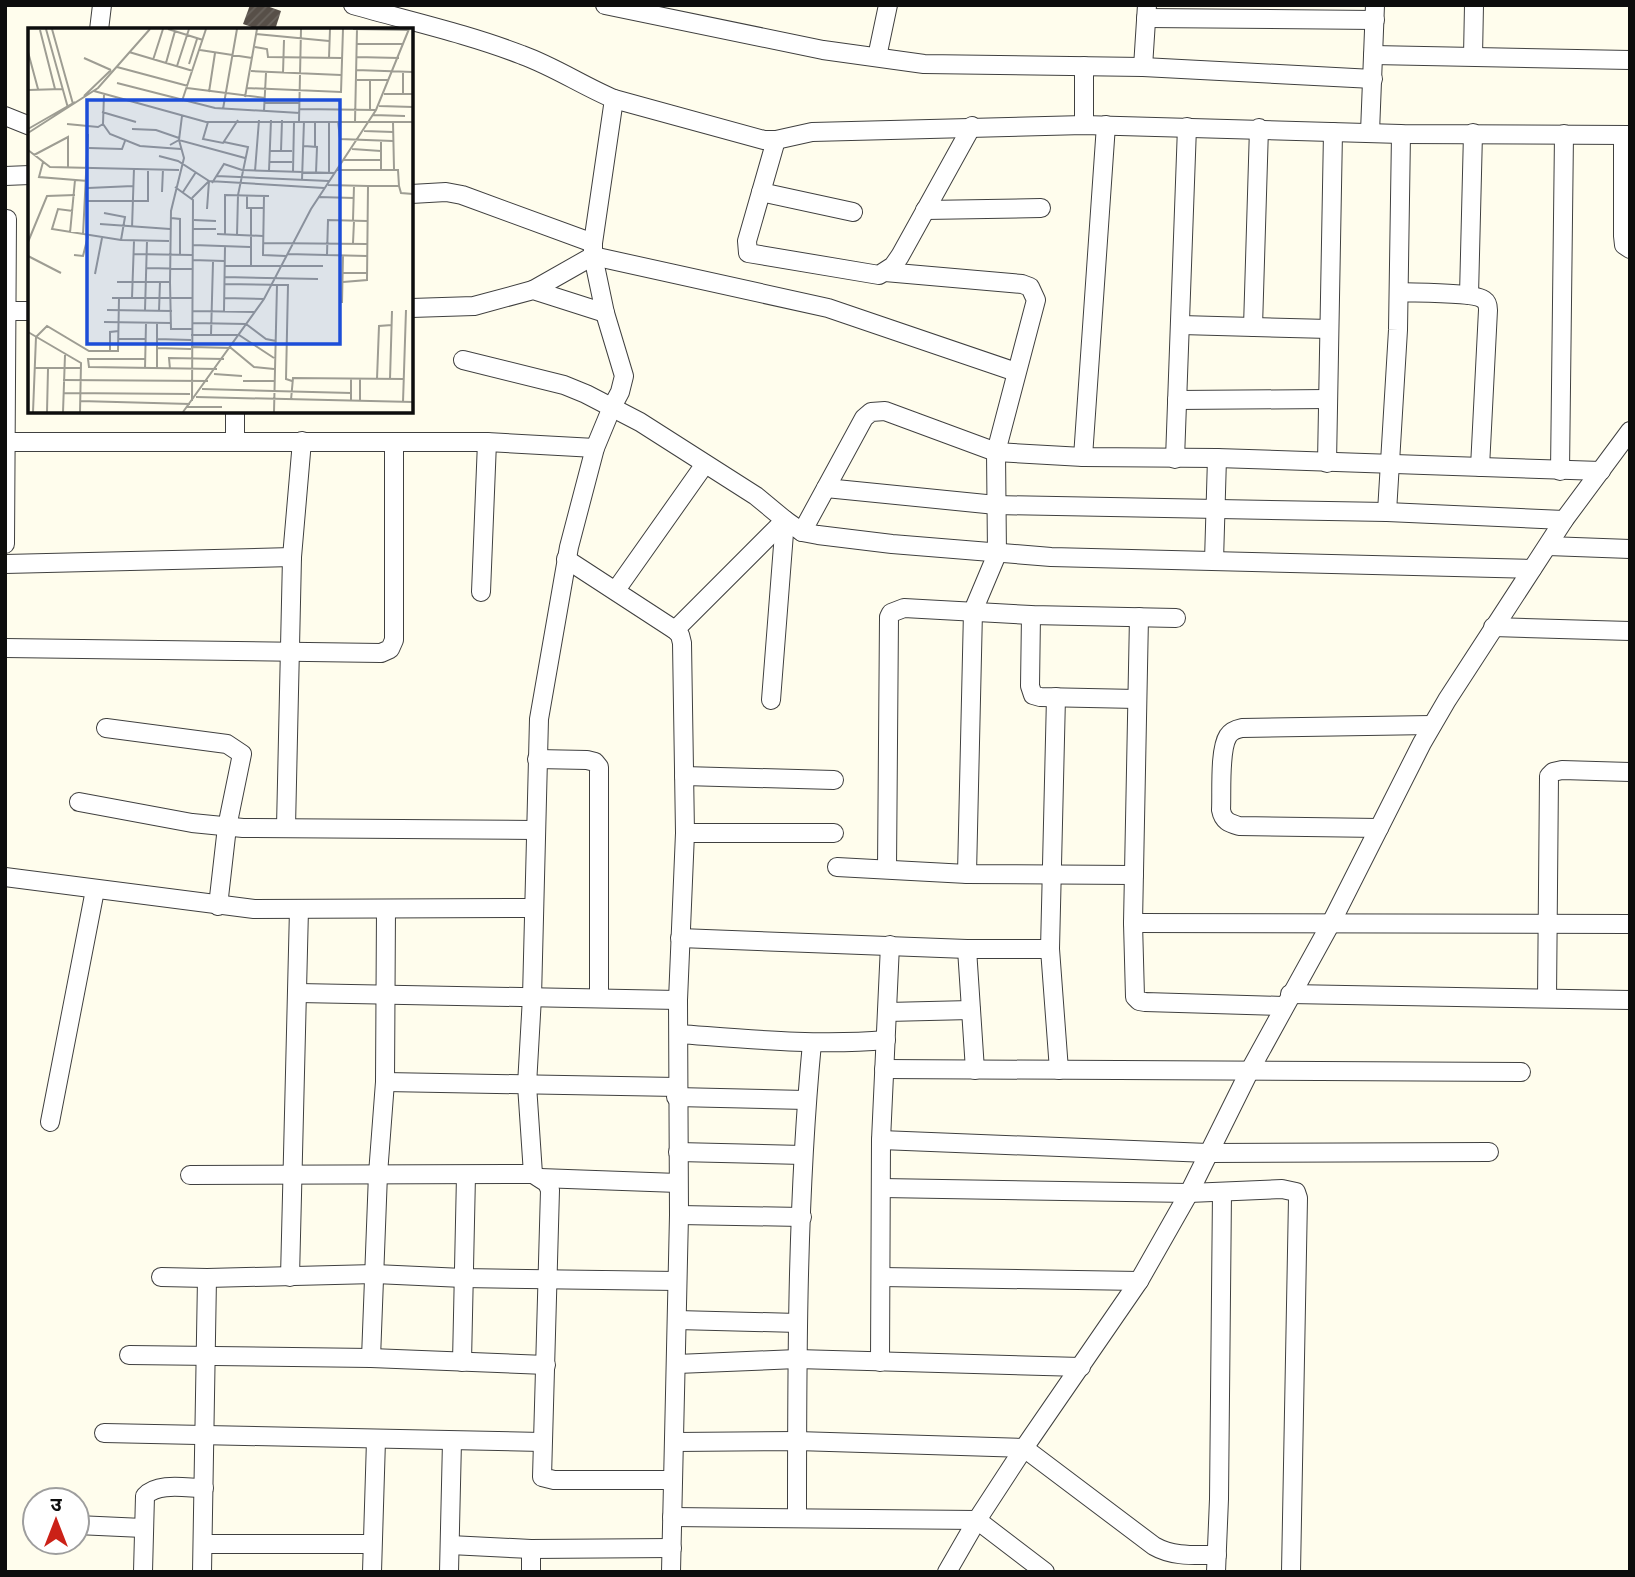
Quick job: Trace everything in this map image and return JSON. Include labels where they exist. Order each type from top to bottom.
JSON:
[{"type":"street","points":[[99,28],[102,5]]},
{"type":"street","points":[[353,5],[522,55],[573,77],[614,99],[752,139],[776,140],[813,132],[1084,125],[1401,134],[1626,135],[1623,236],[1624,245],[1630,249]]},
{"type":"street","points":[[877,57],[888,5]]},
{"type":"street","points":[[1474,5],[1474,57]]},
{"type":"street","points":[[611,6],[823,50],[936,65],[1143,67],[1373,79]]},
{"type":"street","points":[[1143,67],[1147,12],[1375,13],[1370,132]]},
{"type":"street","points":[[1373,55],[1630,60]]},
{"type":"street","points":[[1084,66],[1084,125]]},
{"type":"street","points":[[536,1176],[527,1084],[532,997],[539,719],[566,559],[595,448],[611,407],[620,393],[624,376],[604,313],[593,250],[614,99]]},
{"type":"street","points":[[5,116],[28,125]]},
{"type":"street","points":[[1083,457],[1106,125]]},
{"type":"street","points":[[885,272],[900,256],[972,126]]},
{"type":"street","points":[[1175,459],[1187,127]]},
{"type":"street","points":[[1254,327],[1259,128]]},
{"type":"street","points":[[1327,463],[1334,132]]},
{"type":"street","points":[[1469,295],[1473,133]]},
{"type":"street","points":[[1387,512],[1399,292],[1401,134]]},
{"type":"street","points":[[1560,471],[1564,134]]},
{"type":"street","points":[[776,140],[747,241],[748,253],[872,275],[885,272],[1030,287],[1034,292],[1036,300],[996,452],[996,554],[973,611],[967,874]]},
{"type":"street","points":[[5,176],[28,176]]},
{"type":"street","points":[[413,194],[446,192],[462,195],[593,250],[828,308],[1016,372]]},
{"type":"street","points":[[761,192],[853,212]]},
{"type":"street","points":[[925,210],[1041,208]]},
{"type":"street","points":[[5,544],[7,219]]},
{"type":"street","points":[[413,308],[474,306],[533,290],[593,250]]},
{"type":"street","points":[[533,290],[604,313]]},
{"type":"street","points":[[1399,292],[1469,295],[1486,301],[1489,310],[1480,467]]},
{"type":"street","points":[[7,310],[28,311]]},
{"type":"street","points":[[1181,326],[1329,329]]},
{"type":"street","points":[[463,360],[564,385],[611,407],[640,422],[762,500],[802,532],[996,554],[1532,569]]},
{"type":"street","points":[[1177,400],[1328,399]]},
{"type":"street","points":[[802,532],[864,418],[871,412],[885,411],[996,452],[1083,457],[1217,458],[1601,471]]},
{"type":"street","points":[[234,441],[235,413]]},
{"type":"street","points":[[947,1572],[1024,1448],[1139,1281],[1189,1193],[1250,1070],[1331,923],[1432,724],[1564,520],[1601,471],[1622,454],[1630,431]]},
{"type":"street","points":[[286,827],[292,557],[302,441]]},
{"type":"street","points":[[6,442],[487,442],[595,448]]},
{"type":"street","points":[[5,648],[381,653],[390,649],[394,640],[394,442]]},
{"type":"street","points":[[481,592],[487,442]]},
{"type":"street","points":[[1214,561],[1217,458]]},
{"type":"street","points":[[616,590],[705,464]]},
{"type":"street","points":[[826,488],[996,505],[1387,512],[1564,520]]},
{"type":"street","points":[[675,630],[785,520]]},
{"type":"street","points":[[771,700],[785,520]]},
{"type":"street","points":[[1548,546],[1630,549]]},
{"type":"street","points":[[5,564],[292,557]]},
{"type":"street","points":[[566,559],[675,630],[682,643],[685,833],[678,1000],[679,1215],[671,1572]]},
{"type":"street","points":[[887,869],[889,617],[897,609],[1176,618]]},
{"type":"street","points":[[1031,614],[1031,691],[1041,697],[1137,699]]},
{"type":"street","points":[[1139,617],[1133,923],[1133,992],[1139,1001],[1630,1000]]},
{"type":"street","points":[[1493,628],[1630,631]]},
{"type":"street","points":[[1056,697],[1050,948],[1059,1070]]},
{"type":"street","points":[[1379,828],[1239,825],[1229,822],[1223,818],[1221,810],[1224,747],[1227,736],[1242,728],[1432,724]]},
{"type":"street","points":[[106,728],[227,744],[242,754],[227,827],[218,906]]},
{"type":"street","points":[[537,759],[587,760],[595,762],[599,767],[599,999]]},
{"type":"street","points":[[1547,999],[1549,776],[1562,770],[1630,772]]},
{"type":"street","points":[[684,776],[834,780]]},
{"type":"street","points":[[79,802],[227,827],[535,830]]},
{"type":"street","points":[[685,833],[834,833]]},
{"type":"street","points":[[837,867],[967,874],[1134,875]]},
{"type":"street","points":[[5,877],[254,909],[534,908]]},
{"type":"street","points":[[50,1122],[95,890]]},
{"type":"street","points":[[290,1277],[299,909]]},
{"type":"street","points":[[370,1358],[384,1082],[386,909]]},
{"type":"street","points":[[1133,923],[1630,924]]},
{"type":"street","points":[[680,938],[967,949],[1050,948]]},
{"type":"street","points":[[880,1362],[881,1140],[890,945]]},
{"type":"street","points":[[967,949],[975,1070]]},
{"type":"street","points":[[298,993],[678,1000]]},
{"type":"street","points":[[887,1012],[971,1010]]},
{"type":"street","points":[[679,1034],[812,1044],[886,1040]]},
{"type":"street","points":[[797,1517],[797,1359],[803,1155],[812,1044]]},
{"type":"street","points":[[884,1069],[1521,1072]]},
{"type":"street","points":[[384,1082],[527,1084],[806,1100]]},
{"type":"street","points":[[881,1140],[1208,1153],[1489,1152]]},
{"type":"street","points":[[678,1152],[803,1155]]},
{"type":"street","points":[[190,1175],[293,1173],[536,1176],[678,1183]]},
{"type":"street","points":[[462,1362],[466,1175]]},
{"type":"street","points":[[536,1176],[547,1183],[550,1191],[542,1476],[546,1479],[673,1480]]},
{"type":"street","points":[[882,1188],[1189,1193],[1282,1189],[1296,1192],[1292,1572]]},
{"type":"street","points":[[675,1442],[797,1441],[1024,1448],[1164,1552],[1216,1563],[1222,1192]]},
{"type":"street","points":[[679,1215],[802,1217]]},
{"type":"street","points":[[161,1277],[375,1274],[677,1281]]},
{"type":"street","points":[[881,1277],[1139,1281]]},
{"type":"street","points":[[202,1572],[206,1278]]},
{"type":"street","points":[[677,1320],[799,1323]]},
{"type":"street","points":[[129,1355],[370,1358],[546,1365]]},
{"type":"street","points":[[677,1364],[797,1359],[1081,1367]]},
{"type":"street","points":[[104,1433],[542,1441]]},
{"type":"street","points":[[372,1572],[376,1440]]},
{"type":"street","points":[[449,1572],[452,1441]]},
{"type":"street","points":[[143,1572],[145,1496],[150,1490],[204,1488]]},
{"type":"street","points":[[672,1517],[977,1520],[1045,1572]]},
{"type":"street","points":[[91,1526],[143,1528]]},
{"type":"street","points":[[203,1544],[371,1544]]},
{"type":"street","points":[[450,1545],[531,1549],[672,1548]]},
{"type":"street","points":[[531,1549],[531,1572]]},
{"type":"building","points":[[250,5],[264,5],[281,11],[276,28],[254,28],[243,24]]}]
